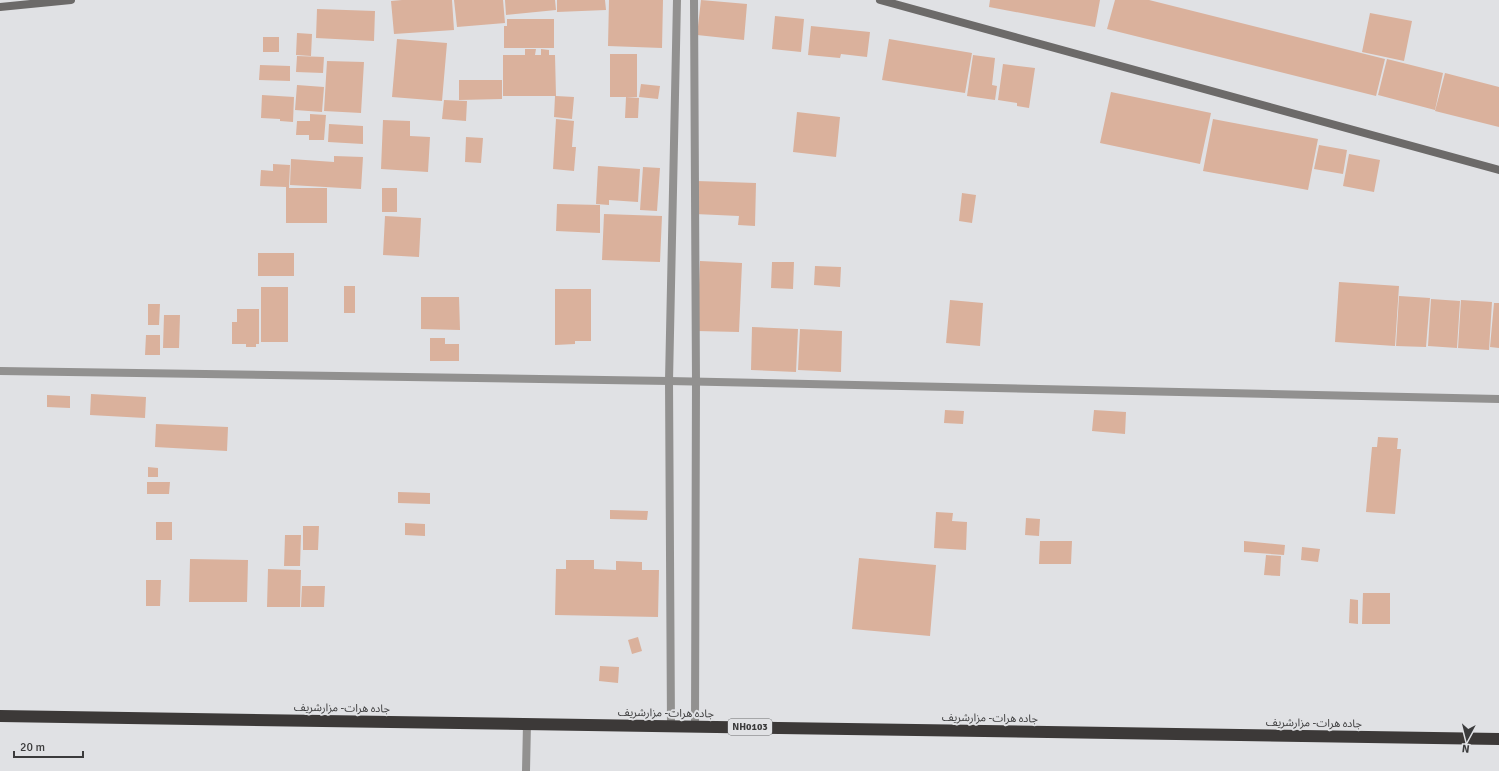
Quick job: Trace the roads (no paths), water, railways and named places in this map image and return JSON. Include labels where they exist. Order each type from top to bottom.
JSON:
[{"type":"highway","name":"جاده هرات- مزارشریف","points":[[0,716],[1499,739]]},
{"type":"street","points":[[0,7],[71,0]]},
{"type":"street","points":[[671,726],[669,381],[677,0]]},
{"type":"street","points":[[694,0],[696,382],[694,726]]},
{"type":"street","points":[[880,0],[1499,170]]},
{"type":"street","points":[[0,371],[669,381],[1499,399]]},
{"type":"street","points":[[526,771],[527,724]]}]
